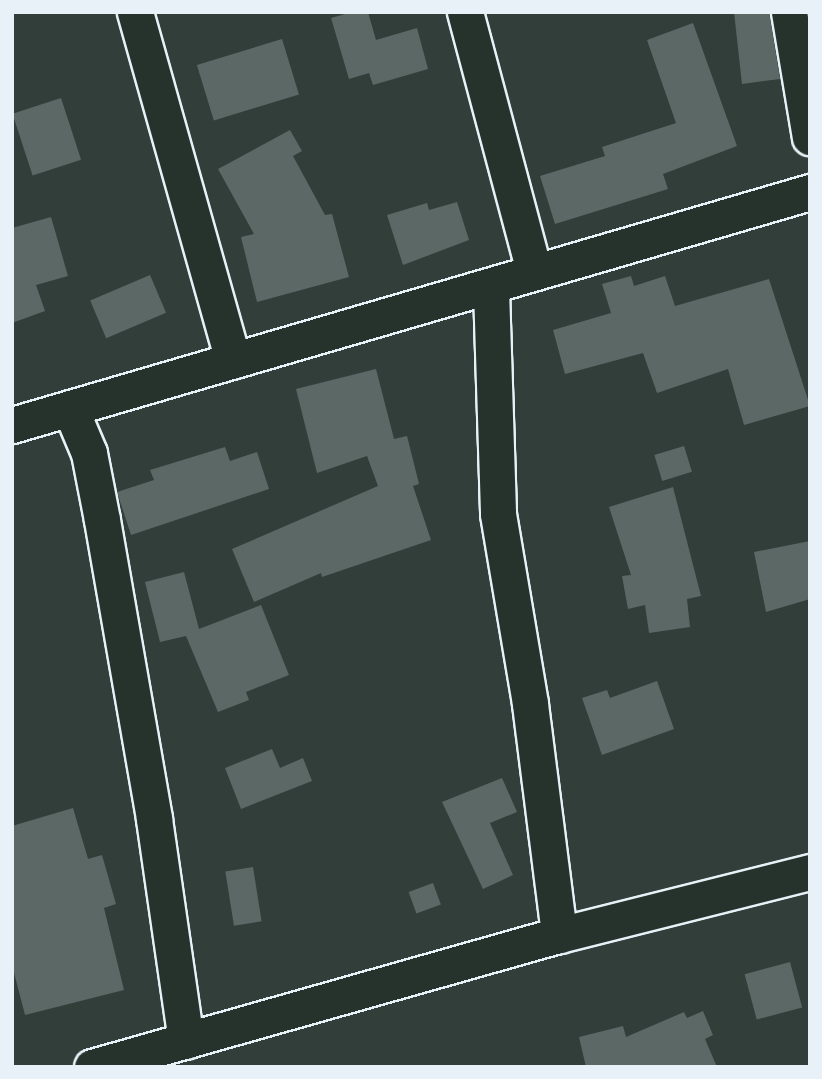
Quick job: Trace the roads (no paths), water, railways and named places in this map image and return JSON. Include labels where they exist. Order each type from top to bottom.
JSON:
[{"type":"street","points":[[135,12],[233,361]]},
{"type":"street","points":[[466,12],[534,272]]},
{"type":"street","points":[[789,12],[810,137]]},
{"type":"street","points":[[12,425],[491,289],[534,272],[810,192]]},
{"type":"street","points":[[491,289],[498,514],[530,704],[559,934]]},
{"type":"street","points":[[70,408],[89,453],[100,507],[154,819],[186,1041]]},
{"type":"street","points":[[92,1067],[559,934],[810,872]]}]
